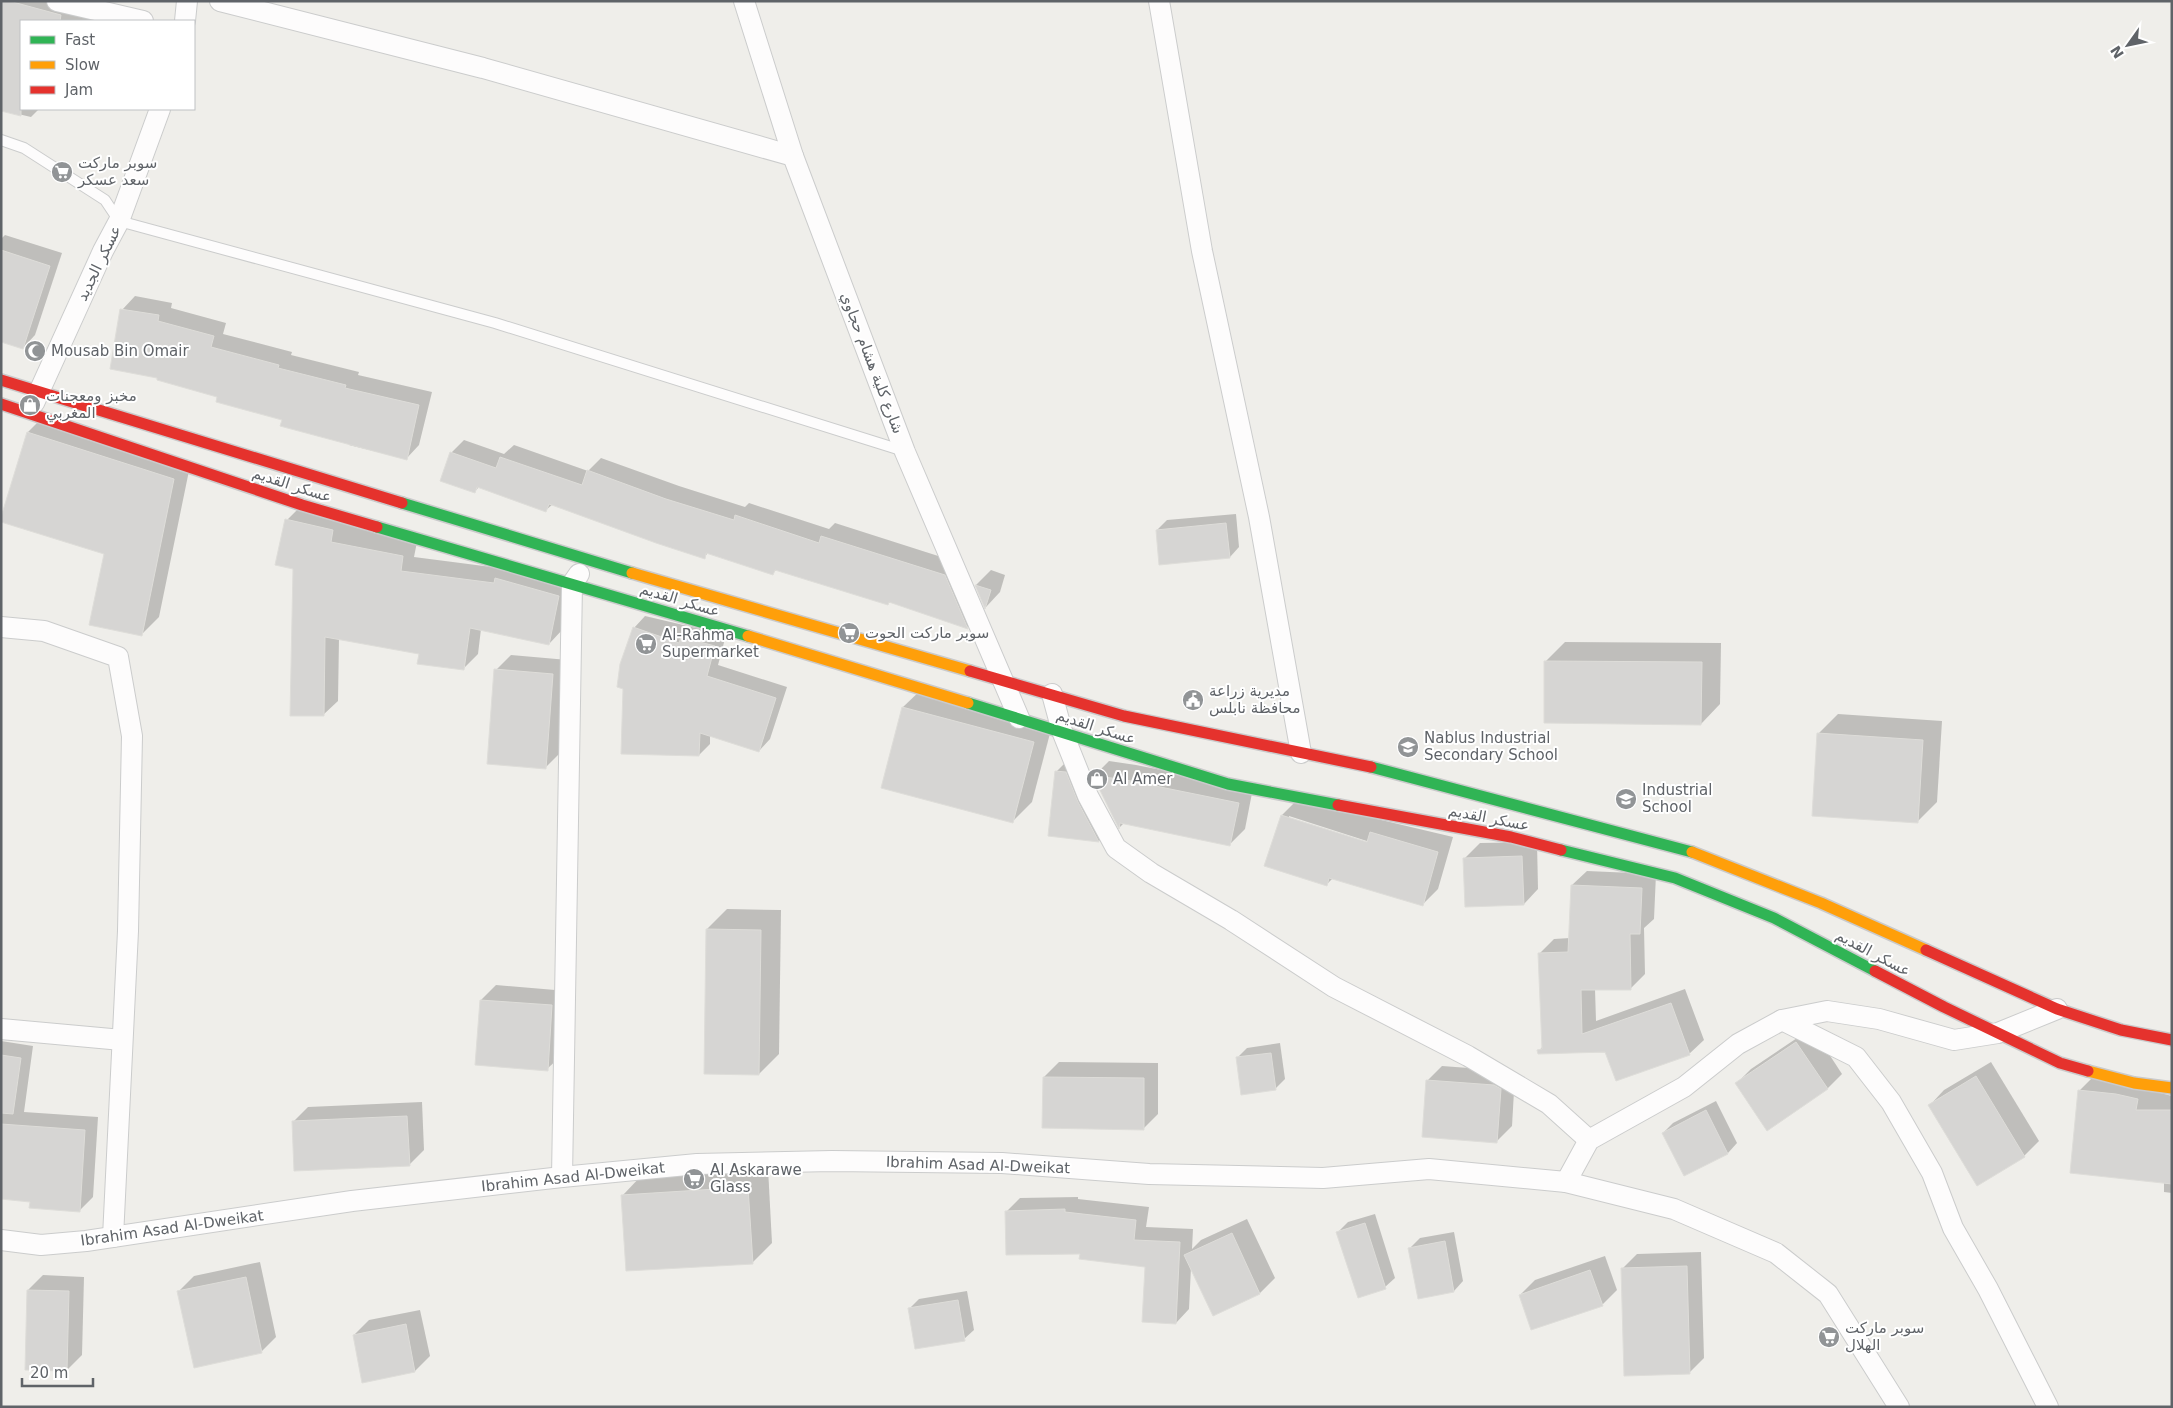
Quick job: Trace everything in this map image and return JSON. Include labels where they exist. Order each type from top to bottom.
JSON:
[{"type":"street","points":[[57,1],[139,20]]},
{"type":"street","points":[[185,20],[187,1]]},
{"type":"street","points":[[220,1],[483,68],[793,156]]},
{"type":"street","name":"شارع كلية هشام حجاوي","points":[[744,1],[793,156],[905,452],[1019,718]]},
{"type":"street","points":[[1158,1],[1202,251],[1259,516],[1301,753]]},
{"type":"street","name":"عسكر الجديد","points":[[30,414],[103,251],[119,221],[160,110]]},
{"type":"street","name":"عسكر القديم","points":[[1,380],[590,561],[1124,716],[1379,769],[1681,847],[1821,902],[2057,1008],[2121,1030],[2172,1040]]},
{"type":"street","name":"عسكر القديم","points":[[1,404],[302,505],[1019,718],[1228,784],[1511,836],[1675,878],[1774,918],[2060,1063],[2134,1083],[2172,1088]]},
{"type":"street","points":[[562,1177],[572,584],[590,561]]},
{"type":"street","points":[[1,627],[44,631],[118,658],[132,736],[128,931],[113,1237]]},
{"type":"street","points":[[1052,694],[1062,731],[1088,796],[1116,848],[1151,873],[1232,920],[1334,987],[1468,1056],[1549,1104],[1589,1140]]},
{"type":"street","points":[[1566,1182],[1589,1140],[1684,1087],[1738,1044],[1782,1020],[1827,1011],[1879,1019],[1954,1040],[1998,1033],[2057,1008]]},
{"type":"street","points":[[1782,1020],[1856,1057],[1891,1102],[1932,1173],[1953,1228],[1988,1289],[2048,1407]]},
{"type":"street","points":[[1,1030],[122,1040]]},
{"type":"street","name":"Ibrahim Asad Al-Dweikat","points":[[1,1240],[41,1245],[113,1237],[352,1201],[697,1164],[832,1161],[1002,1163],[1149,1174],[1314,1178],[1429,1169],[1566,1182],[1674,1209],[1776,1253],[1828,1294],[1899,1407]]},
{"type":"lane","points":[[1,140],[24,148],[105,200],[119,221],[495,323],[905,452]]},
{"type":"building","points":[[1,1],[9,1],[61,15],[60,20],[20,20],[21,116],[1,111]]},
{"type":"building","points":[[1,250],[50,266],[23,349],[1,342]]},
{"type":"building","points":[[120,309],[159,315],[158,321],[214,336],[211,347],[279,365],[278,368],[346,385],[345,388],[419,405],[407,460],[280,426],[282,420],[216,402],[217,397],[157,380],[157,378],[110,369]]},
{"type":"building","points":[[27,432],[174,479],[142,636],[89,625],[104,554],[1,522]]},
{"type":"building","points":[[450,452],[496,468],[500,457],[582,485],[587,470],[666,499],[734,520],[735,515],[819,543],[821,536],[945,575],[968,629],[889,602],[888,605],[775,570],[773,575],[706,553],[705,559],[549,504],[546,512],[477,487],[475,493],[440,481]]},
{"type":"building","points":[[285,519],[333,530],[331,542],[403,556],[401,571],[494,583],[495,578],[559,596],[549,645],[470,628],[464,670],[417,664],[419,654],[325,637],[324,716],[290,716],[293,569],[275,565]]},
{"type":"building","points":[[1226,523],[1230,558],[1159,565],[1156,530]]},
{"type":"building","points":[[975,585],[991,590],[985,609]]},
{"type":"building","points":[[633,627],[679,643],[681,637],[715,646],[707,676],[776,698],[759,752],[700,733],[699,756],[621,754],[623,689],[617,687],[620,664]]},
{"type":"building","points":[[1544,661],[1702,662],[1701,725],[1544,723]]},
{"type":"building","points":[[494,669],[553,674],[546,769],[487,764]]},
{"type":"building","points":[[902,707],[1034,742],[1013,823],[881,788]]},
{"type":"building","points":[[1817,733],[1923,740],[1918,823],[1812,816]]},
{"type":"building","points":[[1055,771],[1066,772],[1078,802],[1099,842],[1048,836]]},
{"type":"building","points":[[1093,776],[1121,779],[1239,803],[1230,846],[1120,823],[1119,829]]},
{"type":"building","points":[[1281,815],[1367,842],[1370,832],[1438,852],[1423,906],[1329,878],[1327,886],[1264,866]]},
{"type":"building","points":[[1522,856],[1524,905],[1465,907],[1463,858]]},
{"type":"building","points":[[1571,885],[1642,888],[1640,934],[1630,934],[1631,990],[1581,990],[1582,1034],[1671,1003],[1690,1055],[1616,1081],[1605,1052],[1538,1054],[1537,1050],[1542,1049],[1538,953],[1568,952]]},
{"type":"building","points":[[706,929],[761,930],[759,1075],[704,1074]]},
{"type":"building","points":[[480,1000],[552,1005],[548,1071],[475,1065]]},
{"type":"building","points":[[1796,1042],[1828,1089],[1767,1131],[1735,1083]]},
{"type":"building","points":[[1271,1053],[1276,1090],[1241,1095],[1236,1057]]},
{"type":"building","points":[[1,1055],[21,1058],[13,1114],[1,1113]]},
{"type":"building","points":[[1976,1076],[2025,1157],[1977,1186],[1928,1105]]},
{"type":"building","points":[[1043,1077],[1144,1078],[1144,1130],[1042,1128]]},
{"type":"building","points":[[1426,1080],[1494,1085],[1501,1089],[1497,1143],[1422,1137]]},
{"type":"building","points":[[2078,1090],[2116,1094],[2138,1099],[2136,1110],[2172,1110],[2172,1184],[2070,1173]]},
{"type":"building","points":[[1706,1110],[1728,1154],[1684,1176],[1662,1133]]},
{"type":"building","points":[[407,1116],[410,1166],[294,1171],[292,1121]]},
{"type":"building","points":[[1,1124],[85,1130],[80,1212],[29,1208],[30,1202],[1,1199]]},
{"type":"building","points":[[748,1187],[753,1264],[626,1271],[621,1195]]},
{"type":"building","points":[[1065,1209],[1065,1212],[1136,1220],[1134,1240],[1180,1242],[1176,1324],[1142,1322],[1145,1267],[1079,1259],[1080,1254],[1006,1255],[1005,1211]]},
{"type":"building","points":[[1365,1223],[1386,1289],[1358,1298],[1336,1232]]},
{"type":"building","points":[[1232,1233],[1260,1294],[1213,1316],[1184,1255]]},
{"type":"building","points":[[1445,1241],[1454,1292],[1418,1299],[1408,1248]]},
{"type":"building","points":[[1687,1266],[1690,1374],[1624,1376],[1621,1268]]},
{"type":"building","points":[[1590,1270],[1603,1306],[1531,1330],[1519,1295]]},
{"type":"building","points":[[246,1277],[262,1353],[194,1368],[177,1291]]},
{"type":"building","points":[[27,1290],[69,1291],[67,1371],[25,1370]]},
{"type":"building","points":[[958,1300],[965,1341],[915,1349],[908,1308]]},
{"type":"building","points":[[406,1324],[415,1372],[362,1383],[353,1335]]},
{"type":"traffic: fast","points":[[402,503],[632,573]]},
{"type":"traffic: fast","points":[[377,527],[748,636]]},
{"type":"traffic: fast","points":[[968,703],[1228,784],[1338,805]]},
{"type":"traffic: fast","points":[[1371,767],[1692,852]]},
{"type":"traffic: fast","points":[[1561,850],[1675,878],[1774,918],[1875,971]]},
{"type":"traffic: slow","points":[[632,573],[970,671]]},
{"type":"traffic: slow","points":[[748,636],[968,703]]},
{"type":"traffic: slow","points":[[1692,852],[1821,903],[1926,950]]},
{"type":"traffic: slow","points":[[2088,1071],[2134,1083],[2172,1088]]},
{"type":"traffic: jam","points":[[1,380],[402,503]]},
{"type":"traffic: jam","points":[[1,404],[302,505],[377,527]]},
{"type":"traffic: jam","points":[[970,671],[1124,716],[1371,767]]},
{"type":"traffic: jam","points":[[1338,805],[1511,837],[1561,850]]},
{"type":"traffic: jam","points":[[1926,950],[2057,1009],[2121,1030],[2172,1040]]},
{"type":"traffic: jam","points":[[1875,971],[1944,1007],[2060,1063],[2088,1071]]},
{"type":"place","name":"سوبر ماركت سعد عسكر","points":[[62,172]]},
{"type":"place","name":"Mousab Bin Omair","points":[[35,351]]},
{"type":"place","name":"مخبز ومعجنات المغربي","points":[[30,405]]},
{"type":"place","name":"سوبر ماركت الحوت","points":[[849,633]]},
{"type":"place","name":"Al-Rahma Supermarket","points":[[646,644]]},
{"type":"place","name":"مديرية زراعة محافظة نابلس","points":[[1193,700]]},
{"type":"place","name":"Nablus Industrial Secondary School","points":[[1408,747]]},
{"type":"place","name":"Al Amer","points":[[1097,779]]},
{"type":"place","name":"Industrial School","points":[[1626,799]]},
{"type":"place","name":"Al Askarawe Glass","points":[[694,1179]]},
{"type":"place","name":"سوبر ماركت الهلال","points":[[1829,1337]]}]
